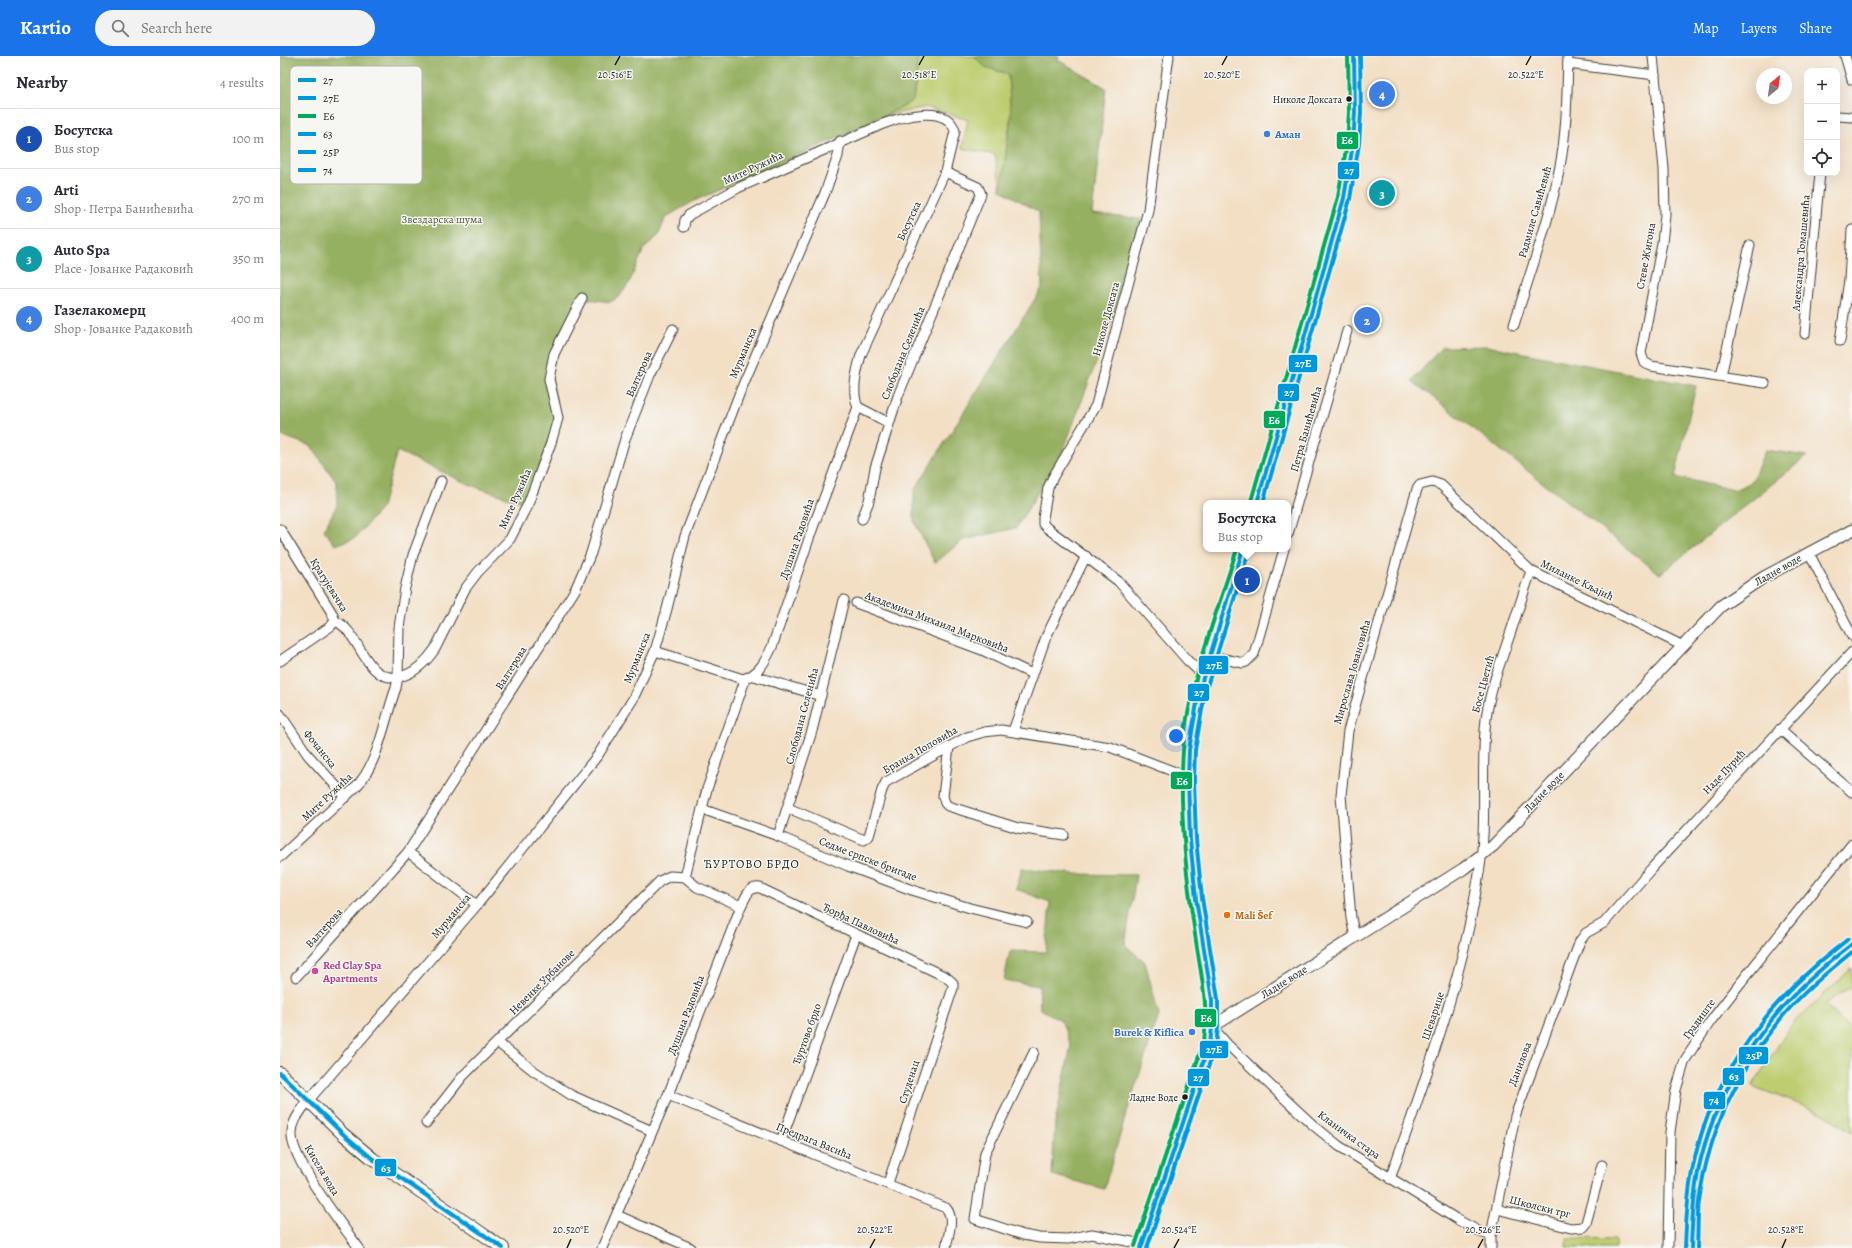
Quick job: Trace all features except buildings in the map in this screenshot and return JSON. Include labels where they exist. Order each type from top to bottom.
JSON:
[{"type":"main road","points":[[1258,500],[1344,198],[1353,144],[1355,112],[1354,56]]},
{"type":"main road","points":[[1141,1246],[1210,1042],[1212,1027],[1210,996],[1200,927],[1192,849],[1188,777],[1191,724],[1199,691],[1242,552]]},
{"type":"main road","points":[[1691,1248],[1692,1206],[1697,1174],[1717,1109],[1736,1071],[1757,1038],[1787,1001],[1816,971],[1852,944]]},
{"type":"main road","points":[[280,1072],[343,1134],[373,1159],[503,1248]]},
{"type":"street","name":"Николе Доксата","points":[[1169,56],[1148,210],[1096,405],[1053,477],[1046,498],[1042,518],[1045,526],[1118,581],[1187,660],[1204,676]]},
{"type":"street","points":[[1346,56],[1354,56]]},
{"type":"street","name":"Стеве Жигона","points":[[1653,56],[1664,169],[1665,215],[1662,242],[1643,340],[1642,358],[1644,362],[1651,366],[1765,383]]},
{"type":"street","points":[[1845,56],[1852,80]]},
{"type":"street","points":[[1568,60],[1655,75]]},
{"type":"street","name":"Радмиле Савићевић","points":[[1514,325],[1552,201],[1560,165],[1564,138],[1568,60]]},
{"type":"street","name":"Босутска","points":[[840,141],[906,116],[920,114],[937,116],[949,122],[955,130],[945,172],[861,355],[857,371],[855,390],[858,407]]},
{"type":"street","points":[[1840,116],[1852,117]]},
{"type":"street","name":"Мите Ружића","points":[[684,227],[689,215],[738,188],[840,141]]},
{"type":"street","name":"Мурманска","points":[[308,1101],[476,905],[598,755],[616,729],[633,699],[655,651],[685,536],[740,392],[825,193],[838,156],[840,141]]},
{"type":"street","name":"Слободана Селенића","points":[[862,519],[869,501],[875,468],[908,370],[981,192],[978,188],[945,172]]},
{"type":"street","name":"Александра Томашевића","points":[[1805,334],[1820,176]]},
{"type":"street","points":[[1840,341],[1849,280],[1852,230]]},
{"type":"street","points":[[1721,376],[1750,245]]},
{"type":"street","name":"Мите Ружића","points":[[398,677],[410,673],[430,657],[436,649],[465,589],[478,572],[510,539],[516,529],[549,449],[556,425],[558,412],[550,388],[549,379],[554,354],[582,298]]},
{"type":"street","name":"Валтерова","points":[[296,977],[408,852],[575,590],[591,554],[625,439],[650,375],[673,329]]},
{"type":"street","name":"Петра Банићевића","points":[[1291,516],[1347,331]]},
{"type":"street","points":[[858,407],[889,423]]},
{"type":"street","name":"Душана Радовића","points":[[754,676],[765,660],[774,642],[812,530],[858,407]]},
{"type":"street","name":"Мите Ружића","points":[[280,857],[346,797],[362,780],[372,762],[396,688],[398,677],[399,628],[405,588],[413,555],[442,482]]},
{"type":"street","name":"Миланке Кљајић","points":[[1417,490],[1420,485],[1426,482],[1441,485],[1531,571],[1684,646]]},
{"type":"street","name":"Мирослава Јовановића","points":[[1355,937],[1351,918],[1342,795],[1348,731],[1417,490]]},
{"type":"street","name":"Крагујевачка","points":[[280,529],[332,613],[335,621],[344,626],[375,669],[387,677],[398,677]]},
{"type":"street","name":"Ладне воде","points":[[1212,1027],[1463,869],[1493,846],[1684,646],[1714,612],[1729,600],[1809,552],[1852,530]]},
{"type":"street","points":[[1210,656],[1246,662],[1254,654],[1283,552]]},
{"type":"street","points":[[1809,552],[1852,636]]},
{"type":"street","points":[[1013,731],[1032,674],[1057,613],[1086,556]]},
{"type":"street","name":"Босе Цветић","points":[[1481,855],[1487,712],[1498,670],[1531,571]]},
{"type":"street","name":"Слободана Селенића","points":[[778,836],[812,731],[844,600]]},
{"type":"street","name":"Академика Михаила Марковића","points":[[856,603],[982,650],[1032,674]]},
{"type":"street","points":[[280,661],[331,626],[335,621]]},
{"type":"street","points":[[655,651],[743,679],[754,676],[821,696]]},
{"type":"street","name":"Наде Пурић","points":[[1615,911],[1651,869],[1780,728],[1852,652]]},
{"type":"street","points":[[741,906],[697,888],[686,877],[711,776],[744,683],[743,679]]},
{"type":"street","name":"Фочанска","points":[[280,714],[308,755],[346,797]]},
{"type":"street","points":[[1780,728],[1852,792]]},
{"type":"street","name":"Бранка Поповића","points":[[788,808],[864,840],[869,836],[882,790],[886,782],[975,734],[993,731],[1013,731],[1110,746],[1188,777]]},
{"type":"street","points":[[949,747],[943,796],[945,803],[948,806],[1018,828],[1064,835]]},
{"type":"street","name":"Седме српске бригаде","points":[[702,809],[778,836],[848,866],[912,890],[970,908],[1027,922]]},
{"type":"street","name":"Градиште","points":[[1668,1248],[1670,1132],[1676,1090],[1686,1060],[1710,1022],[1852,844]]},
{"type":"street","points":[[408,852],[476,905]]},
{"type":"street","name":"Шеварице","points":[[1390,1179],[1422,1088],[1458,977],[1478,880],[1481,855]]},
{"type":"street","name":"Невенке Урбанове","points":[[426,1123],[463,1076],[498,1043],[655,885],[670,876],[686,877]]},
{"type":"street","name":"Душана Радовића","points":[[602,1248],[668,1095],[741,906],[749,891],[754,888]]},
{"type":"street","name":"Ђорђа Павловића","points":[[754,888],[760,888],[946,977],[953,983],[953,988]]},
{"type":"street","name":"Данилова","points":[[1491,1248],[1492,1235],[1514,1116],[1578,946],[1586,933],[1601,926],[1615,911]]},
{"type":"street","name":"Ћуртово брдо","points":[[780,1141],[856,935]]},
{"type":"street","name":"Студенац","points":[[888,1183],[953,988]]},
{"type":"street","name":"Кланичка стара","points":[[1212,1027],[1232,1049],[1313,1125],[1339,1146],[1458,1220],[1482,1233],[1492,1235]]},
{"type":"street","points":[[498,1043],[524,1064],[556,1086],[590,1104],[652,1131]]},
{"type":"street","points":[[1034,1052],[985,1153],[975,1219],[1023,1235],[1040,1238],[1068,1239],[1092,1234],[1141,1246]]},
{"type":"street","name":"Предрага Васића","points":[[668,1095],[888,1183],[946,1208],[950,1213],[946,1248]]},
{"type":"street","name":"Кисела вода","points":[[308,1101],[293,1126],[292,1137],[294,1147],[310,1178],[359,1248]]},
{"type":"street","name":"Школски трг","points":[[1497,1209],[1571,1228],[1583,1227],[1602,1165]]},
{"type":"street","points":[[617,1215],[691,1248]]},
{"type":"green space","name":"Звездарска шума","points":[[280,56],[919,56],[913,100],[858,129],[696,200],[666,217],[658,236],[644,249],[629,283],[620,296],[610,302],[582,298],[550,370],[558,412],[528,504],[470,485],[397,451],[382,507],[355,538],[335,545],[324,530],[337,505],[337,483],[311,446],[280,435]]},
{"type":"green space","points":[[919,56],[974,56],[985,67],[1008,74],[1011,115],[1001,190],[995,155],[962,148],[968,120],[926,107],[873,119],[900,109],[913,100]]},
{"type":"green space","points":[[974,56],[1059,56],[1058,60],[1106,88],[1092,214],[1141,219],[1113,317],[1062,454],[1016,528],[963,540],[935,563],[914,521],[914,491],[1042,288],[1039,212],[1001,190],[1011,115],[1008,74],[985,67]]},
{"type":"green space","points":[[1487,346],[1696,386],[1675,477],[1734,490],[1752,482],[1765,450],[1807,456],[1660,574],[1412,381],[1442,347]]},
{"type":"green space","points":[[1022,868],[1074,874],[1136,875],[1125,945],[1145,962],[1159,1015],[1124,1121],[1104,1189],[1052,1175],[1055,1123],[1071,1045],[1061,1020],[1040,1009],[1039,986],[1004,980],[1010,951],[1046,952],[1050,902],[1016,889]]},
{"type":"green space","points":[[1852,968],[1852,986],[1825,1004],[1852,1030],[1852,1132],[1824,1114],[1752,1086],[1792,1024]]},
{"type":"green space","points":[[1567,1238],[1615,1239],[1615,1248],[1567,1248]]},
{"type":"transit line","name":"E6","points":[[1251,500],[1338,197],[1347,143],[1349,112],[1348,56]]},
{"type":"transit line","name":"27","points":[[1258,500],[1344,198],[1353,144],[1355,112],[1354,56]]},
{"type":"transit line","name":"27E","points":[[1264,500],[1350,199],[1359,144],[1361,112],[1360,56]]},
{"type":"transit line","name":"E6","points":[[1135,1246],[1204,1041],[1206,1016],[1204,991],[1187,878],[1183,824],[1182,763],[1187,718],[1197,675],[1209,633],[1236,552]]},
{"type":"transit line","name":"27","points":[[1141,1248],[1210,1042],[1212,1028],[1212,1000],[1196,899],[1190,839],[1188,780],[1189,750],[1199,691],[1242,552]]},
{"type":"transit line","name":"27E","points":[[1147,1248],[1216,1044],[1218,1028],[1218,999],[1202,898],[1196,839],[1194,780],[1195,750],[1205,693],[1249,552]]},
{"type":"transit line","name":"74","points":[[1685,1248],[1688,1202],[1695,1157],[1703,1130],[1725,1078],[1739,1054],[1773,1008],[1813,968],[1848,939]]},
{"type":"transit line","name":"63","points":[[1691,1248],[1694,1203],[1701,1158],[1719,1106],[1731,1081],[1745,1057],[1778,1012],[1817,973],[1852,944]]},
{"type":"transit line","name":"25P","points":[[1697,1248],[1698,1213],[1703,1175],[1710,1149],[1729,1099],[1756,1052],[1789,1009],[1811,986],[1852,952]]},
{"type":"transit line","name":"63","points":[[280,1073],[343,1134],[373,1159],[503,1248]]},
{"type":"place","name":"Газелакомерц","points":[[1382,94]]},
{"type":"place","name":"Николе Доксата","points":[[1349,99]]},
{"type":"place","name":"Аман","points":[[1267,134]]},
{"type":"place","name":"Auto Spa","points":[[1382,193]]},
{"type":"place","name":"Arti","points":[[1367,320]]},
{"type":"place","name":"Босутска","points":[[1247,580]]},
{"type":"place","name":"Mali Šef","points":[[1227,915]]},
{"type":"place","name":"Red Clay Spa Apartments","points":[[315,971]]},
{"type":"place","name":"Burek & Kiflica","points":[[1192,1032]]},
{"type":"place","name":"Ладне Воде","points":[[1185,1097]]},
{"type":"district","name":"ЋУРТОВО БРДО","points":[[752,864]]}]
